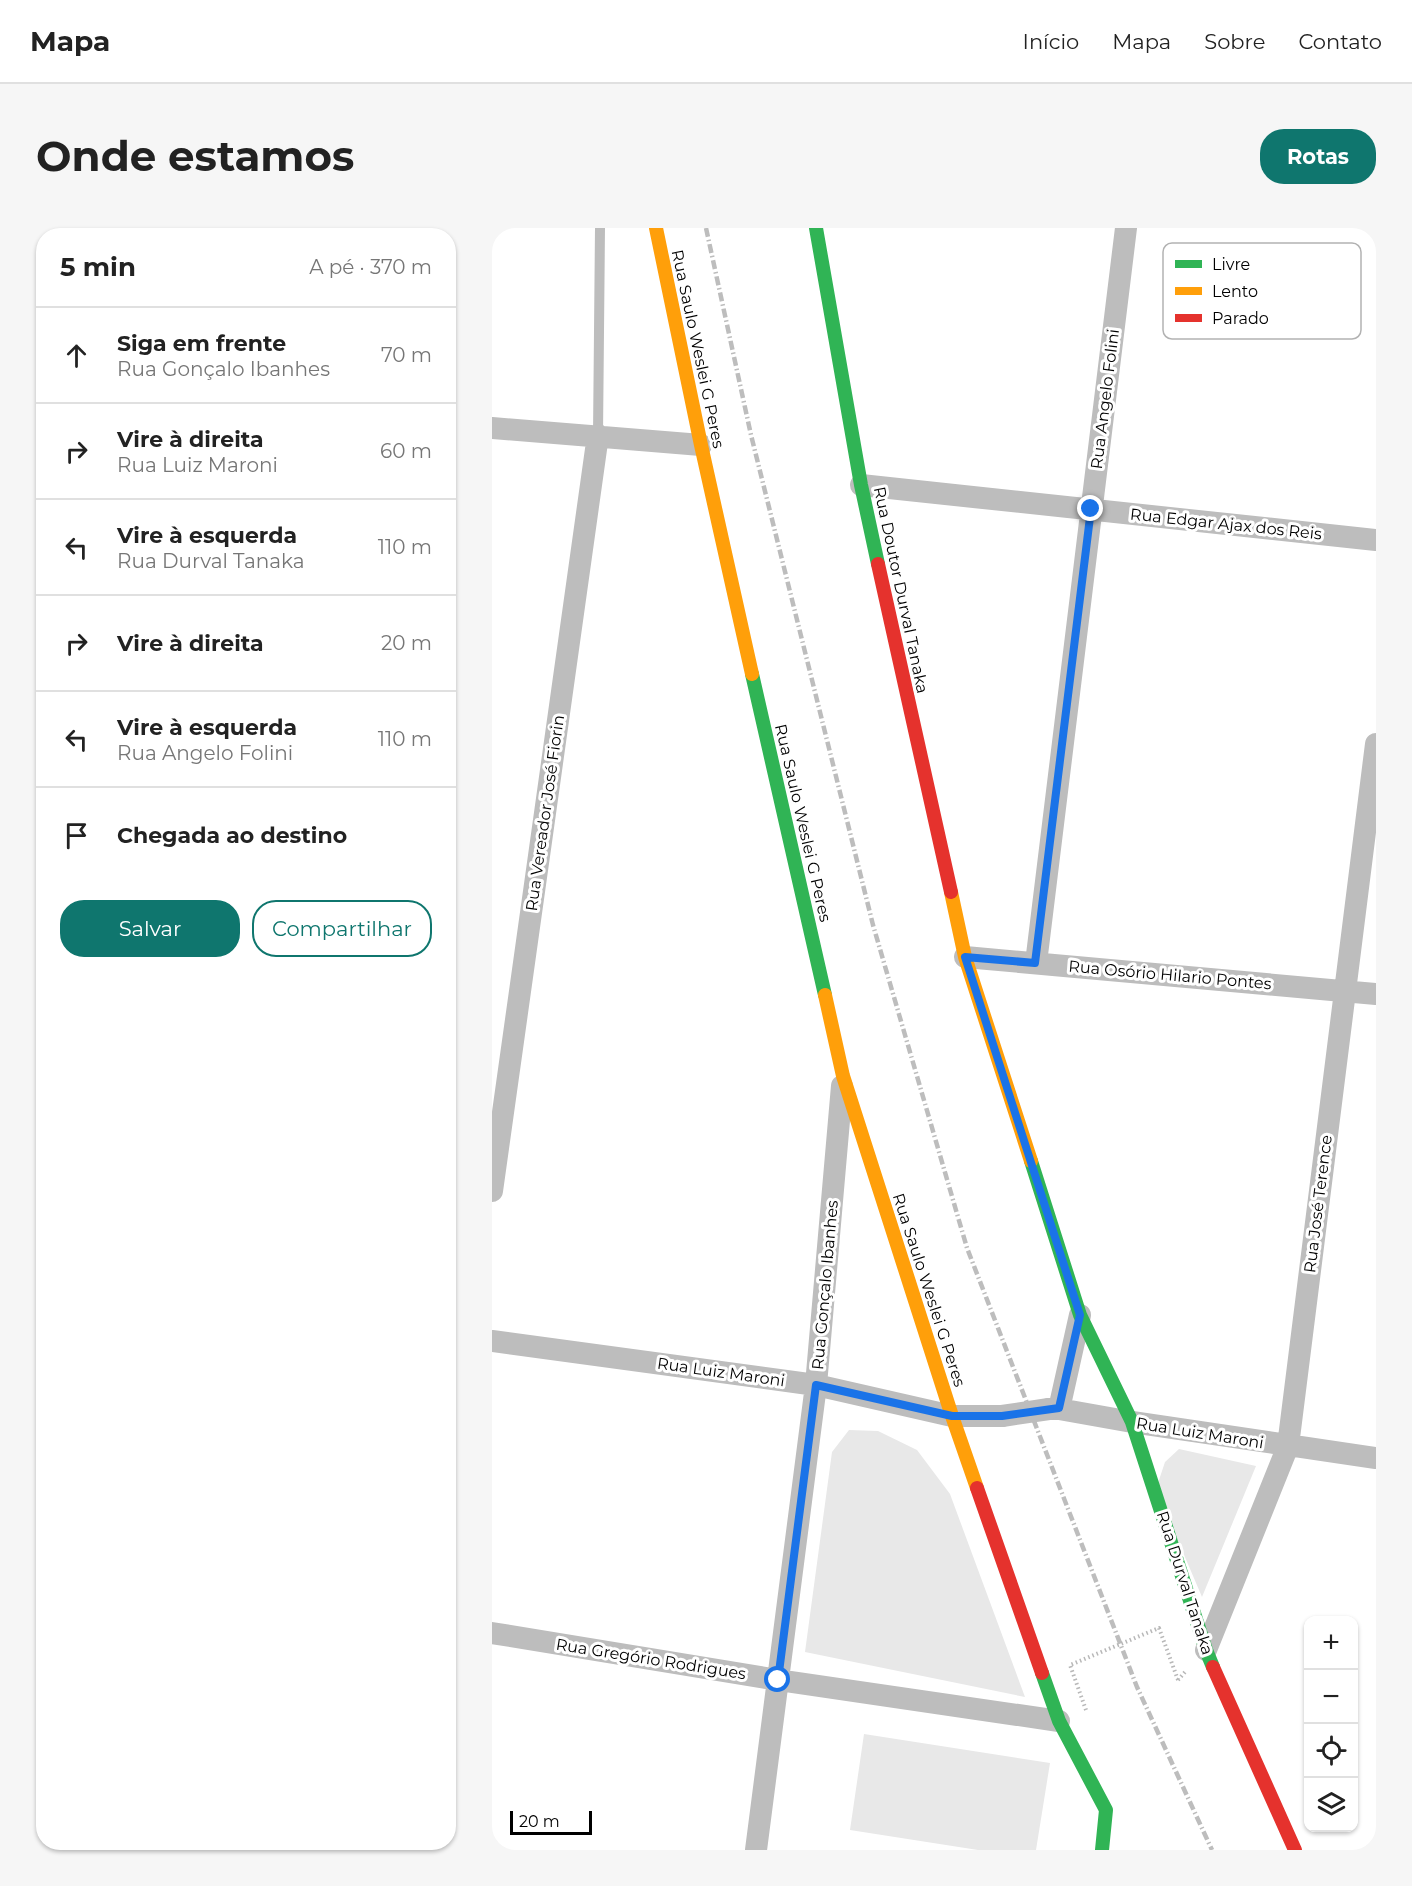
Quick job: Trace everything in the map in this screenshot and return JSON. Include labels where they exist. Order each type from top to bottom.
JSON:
[{"type":"street","name":"Rua Saulo Weslei G Peres","points":[[656,228],[701,445],[843,1076],[952,1416],[1059,1721],[1106,1810],[1102,1850]]},
{"type":"street","name":"Rua Doutor Durval Tanaka","points":[[816,228],[861,485],[965,957]]},
{"type":"street","name":"Rua Angelo Folini","points":[[1035,963],[1126,228]]},
{"type":"street","points":[[492,428],[701,445]]},
{"type":"street","name":"Rua Vereador José Fiorin","points":[[492,1191],[598,435]]},
{"type":"street","name":"Rua Edgar Ajax dos Reis","points":[[861,485],[1376,540]]},
{"type":"street","name":"Rua José Terence","points":[[1206,1650],[1288,1446],[1376,744]]},
{"type":"street","name":"Rua Osório Hilario Pontes","points":[[965,957],[1376,994]]},
{"type":"street","name":"Rua Durval Tanaka","points":[[965,957],[1080,1315],[1132,1422],[1206,1650],[1295,1850]]},
{"type":"street","name":"Rua Gonçalo Ibanhes","points":[[756,1850],[816,1385],[843,1076]]},
{"type":"street","points":[[1054,1409],[1080,1315]]},
{"type":"street","name":"Rua Luiz Maroni","points":[[492,1341],[816,1385],[952,1416],[1002,1416],[1054,1409],[1376,1458]]},
{"type":"street","name":"Rua Gregório Rodrigues","points":[[492,1634],[778,1680],[1059,1721]]},
{"type":"lane","points":[[598,435],[600,228]]},
{"type":"path","points":[[1086,1710],[1070,1665],[1159,1628],[1178,1680]]},
{"type":"shaded area","points":[[849,1430],[878,1431],[917,1450],[950,1494],[1025,1697],[805,1652],[832,1452]]},
{"type":"shaded area","points":[[1179,1449],[1256,1466],[1202,1597],[1156,1489],[1165,1462]]},
{"type":"shaded area","points":[[864,1734],[1050,1763],[1036,1850],[978,1850],[850,1830]]},
{"type":"railway","points":[[706,228],[751,435],[873,925],[967,1248],[1137,1687],[1212,1850]]},
{"type":"traffic: fast","points":[[816,228],[861,485],[878,564]]},
{"type":"traffic: fast","points":[[752,674],[825,995]]},
{"type":"traffic: fast","points":[[1031,1161],[1080,1315],[1132,1422],[1213,1667]]},
{"type":"traffic: fast","points":[[1042,1673],[1059,1721],[1106,1810],[1102,1850]]},
{"type":"traffic: slow","points":[[656,228],[752,674]]},
{"type":"traffic: slow","points":[[951,892],[965,957],[1031,1161]]},
{"type":"traffic: slow","points":[[825,995],[843,1076],[977,1488]]},
{"type":"traffic: jam","points":[[878,564],[951,892]]},
{"type":"traffic: jam","points":[[977,1488],[1042,1673]]},
{"type":"traffic: jam","points":[[1213,1667],[1295,1850]]},
{"type":"route","points":[[778,1680],[816,1385],[952,1416],[1002,1416],[1059,1408],[1080,1315],[965,957],[1035,963],[1091,509]]}]
